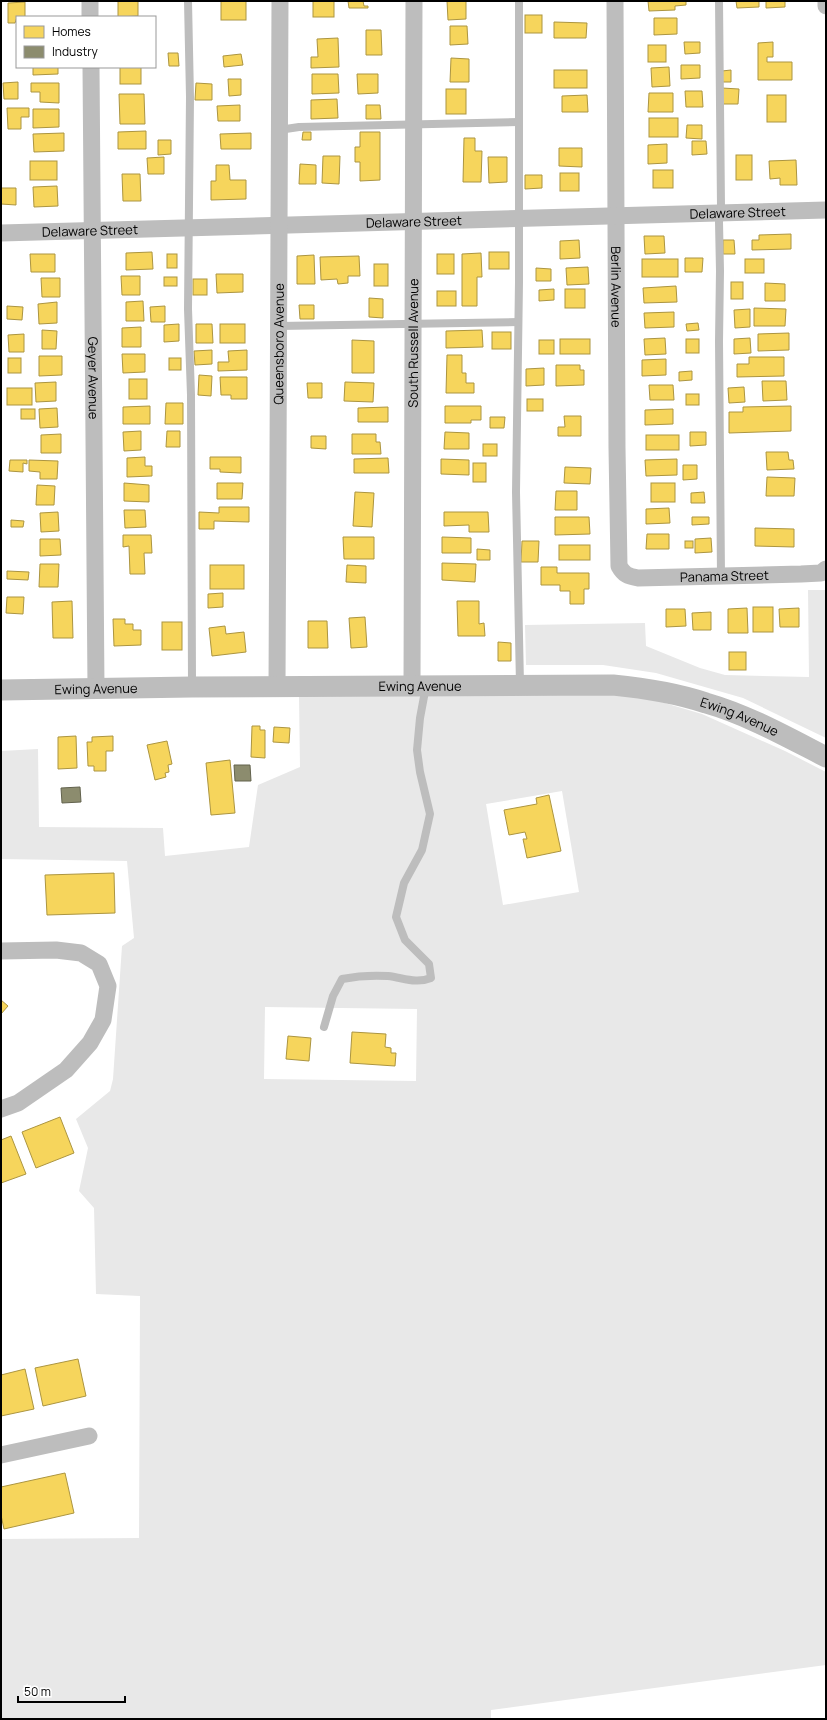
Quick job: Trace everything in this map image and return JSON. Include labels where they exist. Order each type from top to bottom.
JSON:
[{"type":"street","points":[[90,1],[90,16]]},
{"type":"street","name":"Queensboro Avenue","points":[[277,687],[280,1]]},
{"type":"street","name":"South Russell Avenue","points":[[414,1],[413,325],[419,685]]},
{"type":"street","name":"Berlin Avenue","points":[[615,1],[618,558],[619,566],[623,573]]},
{"type":"street","points":[[826,1],[826,6]]},
{"type":"street","name":"Geyer Avenue","points":[[90,68],[96,688]]},
{"type":"street","name":"Delaware Street","points":[[1,233],[826,210]]},
{"type":"street","name":"Panama Street","points":[[623,573],[638,578],[821,573],[826,569]]},
{"type":"street","name":"Ewing Avenue","points":[[1,690],[520,684],[613,685],[648,689],[706,703],[733,712],[765,726],[826,756]]},
{"type":"street","points":[[1,952],[56,950],[81,953],[99,964],[108,986],[103,1020],[90,1043],[66,1070],[18,1103],[1,1109]]},
{"type":"street","points":[[1,1454],[89,1436]]},
{"type":"lane","points":[[188,1],[190,98],[188,309],[192,687]]},
{"type":"lane","points":[[519,1],[519,218],[516,492],[520,684]]},
{"type":"lane","points":[[719,1],[721,576]]},
{"type":"lane","points":[[279,130],[299,127],[518,122]]},
{"type":"lane","points":[[279,326],[413,325],[518,322]]},
{"type":"lane","points":[[324,1027],[333,996],[342,979],[362,975],[388,976],[422,982],[431,978],[429,964],[405,940],[396,917],[404,883],[422,850],[430,814],[420,772],[417,750],[420,718],[419,685]]},
{"type":"shaded area","points":[[808,590],[826,590],[826,738],[743,698],[656,673],[603,665],[526,665],[525,625],[645,623],[646,646],[700,668],[725,675],[809,677]]},
{"type":"shaded area","points":[[595,692],[641,696],[702,714],[785,751],[826,772],[826,1665],[491,1710],[491,1719],[1,1719],[1,1539],[139,1538],[140,1296],[96,1294],[94,1208],[79,1191],[88,1148],[76,1119],[110,1091],[113,1079],[122,946],[134,938],[127,861],[1,859],[1,751],[38,749],[39,827],[163,828],[165,856],[249,847],[258,785],[300,767],[299,696]],"holes":[[[562,791],[579,892],[503,905],[486,804]],[[265,1007],[417,1009],[416,1081],[264,1079]]]},
{"type":"building: Homes","points":[[118,1],[138,1],[138,16],[118,16]]},
{"type":"building: Homes","points":[[221,1],[246,1],[246,20],[221,20]]},
{"type":"building: Homes","points":[[313,1],[334,1],[334,17],[313,17]]},
{"type":"building: Homes","points":[[348,1],[363,1],[364,6],[368,6],[368,8],[349,8]]},
{"type":"building: Homes","points":[[447,1],[466,1],[466,19],[448,20]]},
{"type":"building: Homes","points":[[648,1],[686,1],[686,5],[675,6],[675,10],[649,11]]},
{"type":"building: Homes","points":[[736,1],[759,1],[759,7],[737,8]]},
{"type":"building: Homes","points":[[766,1],[785,1],[785,7],[766,8]]},
{"type":"building: Homes","points":[[25,2],[25,16],[16,16],[15,23],[8,23],[8,3]]},
{"type":"building: Homes","points":[[525,15],[542,15],[542,33],[525,33]]},
{"type":"building: Homes","points":[[654,18],[677,18],[677,34],[654,35]]},
{"type":"building: Homes","points":[[554,22],[587,23],[586,38],[554,38]]},
{"type":"building: Homes","points":[[450,26],[467,26],[468,44],[450,45]]},
{"type":"building: Homes","points":[[366,30],[381,30],[382,55],[366,55]]},
{"type":"building: Homes","points":[[338,38],[339,67],[311,68],[311,57],[318,57],[317,39]]},
{"type":"building: Homes","points":[[684,42],[700,42],[700,53],[685,54]]},
{"type":"building: Homes","points":[[773,42],[773,57],[767,57],[767,62],[792,62],[792,80],[758,80],[758,43]]},
{"type":"building: Homes","points":[[648,45],[666,45],[666,62],[648,62]]},
{"type":"building: Homes","points":[[168,53],[178,53],[179,66],[169,66]]},
{"type":"building: Homes","points":[[241,54],[243,65],[224,67],[223,56]]},
{"type":"building: Homes","points":[[451,58],[469,59],[469,82],[450,82]]},
{"type":"building: Homes","points":[[681,65],[700,65],[700,78],[681,79]]},
{"type":"building: Homes","points":[[669,67],[670,86],[652,87],[651,68]]},
{"type":"building: Homes","points":[[33,68],[58,68],[58,74],[33,75]]},
{"type":"building: Homes","points":[[120,68],[141,68],[141,84],[120,84]]},
{"type":"building: Homes","points":[[554,70],[587,70],[587,88],[554,88]]},
{"type":"building: Homes","points":[[731,70],[731,82],[722,82],[722,71]]},
{"type":"building: Homes","points":[[312,74],[338,74],[339,93],[312,94]]},
{"type":"building: Homes","points":[[357,74],[378,74],[378,93],[358,94]]},
{"type":"building: Homes","points":[[228,79],[241,79],[241,95],[229,96]]},
{"type":"building: Homes","points":[[18,82],[18,99],[4,99],[3,83]]},
{"type":"building: Homes","points":[[31,83],[59,83],[59,103],[40,102],[40,92],[31,92]]},
{"type":"building: Homes","points":[[196,83],[212,84],[212,100],[195,100]]},
{"type":"building: Homes","points":[[722,88],[739,89],[738,104],[721,104]]},
{"type":"building: Homes","points":[[446,89],[466,89],[466,114],[446,114]]},
{"type":"building: Homes","points":[[685,91],[702,91],[703,107],[686,107]]},
{"type":"building: Homes","points":[[649,93],[673,93],[673,112],[648,112]]},
{"type":"building: Homes","points":[[119,94],[144,94],[145,124],[120,124]]},
{"type":"building: Homes","points":[[587,95],[588,112],[562,112],[562,96]]},
{"type":"building: Homes","points":[[767,95],[786,95],[786,122],[767,122]]},
{"type":"building: Homes","points":[[337,99],[338,118],[311,119],[311,100]]},
{"type":"building: Homes","points":[[240,105],[240,121],[218,121],[217,106]]},
{"type":"building: Homes","points":[[366,105],[380,105],[381,119],[366,119]]},
{"type":"building: Homes","points":[[7,108],[29,108],[29,117],[21,117],[21,129],[8,129]]},
{"type":"building: Homes","points":[[33,109],[59,109],[59,127],[33,128]]},
{"type":"building: Homes","points":[[649,118],[678,118],[678,137],[649,137]]},
{"type":"building: Homes","points":[[687,125],[702,125],[702,139],[686,138]]},
{"type":"building: Homes","points":[[146,131],[146,149],[118,149],[118,132]]},
{"type":"building: Homes","points":[[303,132],[311,132],[311,140],[302,140]]},
{"type":"building: Homes","points":[[360,132],[380,132],[380,180],[360,181],[360,162],[355,162],[355,147],[360,147]]},
{"type":"building: Homes","points":[[64,133],[64,151],[34,152],[33,134]]},
{"type":"building: Homes","points":[[251,133],[251,149],[221,149],[220,134]]},
{"type":"building: Homes","points":[[464,138],[475,138],[475,151],[482,151],[481,182],[463,182]]},
{"type":"building: Homes","points":[[158,140],[171,140],[171,154],[158,155]]},
{"type":"building: Homes","points":[[692,141],[706,141],[707,154],[692,155]]},
{"type":"building: Homes","points":[[667,144],[667,163],[648,164],[648,145]]},
{"type":"building: Homes","points":[[559,148],[582,148],[582,167],[559,166]]},
{"type":"building: Homes","points":[[736,155],[752,155],[752,180],[736,180]]},
{"type":"building: Homes","points":[[323,156],[340,156],[339,184],[322,183]]},
{"type":"building: Homes","points":[[164,157],[164,174],[148,174],[147,158]]},
{"type":"building: Homes","points":[[488,157],[507,157],[507,182],[489,183]]},
{"type":"building: Homes","points":[[796,160],[797,185],[780,185],[780,178],[770,179],[769,161]]},
{"type":"building: Homes","points":[[30,161],[57,161],[57,180],[30,180]]},
{"type":"building: Homes","points":[[300,164],[316,165],[316,184],[299,184]]},
{"type":"building: Homes","points":[[216,165],[229,165],[230,180],[246,180],[246,199],[211,200],[211,181],[216,181]]},
{"type":"building: Homes","points":[[653,170],[673,170],[673,188],[653,188]]},
{"type":"building: Homes","points":[[560,173],[579,173],[579,191],[560,191]]},
{"type":"building: Homes","points":[[122,174],[140,174],[141,201],[123,201]]},
{"type":"building: Homes","points":[[525,175],[542,175],[542,188],[525,189]]},
{"type":"building: Homes","points":[[57,186],[58,206],[34,207],[33,187]]},
{"type":"building: Homes","points":[[1,188],[16,188],[16,205],[1,204]]},
{"type":"building: Homes","points":[[791,234],[791,249],[752,250],[752,240],[759,240],[759,235]]},
{"type":"building: Homes","points":[[644,236],[664,236],[665,253],[645,254]]},
{"type":"building: Homes","points":[[579,240],[580,258],[560,259],[560,241]]},
{"type":"building: Homes","points":[[723,240],[734,240],[735,254],[723,254]]},
{"type":"building: Homes","points":[[152,252],[153,269],[126,270],[126,253]]},
{"type":"building: Homes","points":[[489,252],[509,252],[509,269],[489,269]]},
{"type":"building: Homes","points":[[481,253],[482,277],[477,277],[477,306],[462,306],[462,254]]},
{"type":"building: Homes","points":[[30,254],[55,254],[55,272],[31,272]]},
{"type":"building: Homes","points":[[167,254],[177,254],[177,268],[167,268]]},
{"type":"building: Homes","points":[[437,254],[454,254],[454,274],[437,274]]},
{"type":"building: Homes","points":[[314,255],[315,284],[297,284],[297,256]]},
{"type":"building: Homes","points":[[359,256],[360,276],[348,276],[348,283],[338,284],[337,279],[321,280],[320,257]]},
{"type":"building: Homes","points":[[685,258],[703,258],[702,272],[685,272]]},
{"type":"building: Homes","points":[[642,259],[678,259],[678,277],[642,277]]},
{"type":"building: Homes","points":[[745,259],[764,259],[764,273],[745,273]]},
{"type":"building: Homes","points":[[374,264],[388,264],[388,286],[374,286]]},
{"type":"building: Homes","points":[[588,267],[589,284],[567,285],[566,268]]},
{"type":"building: Homes","points":[[536,268],[551,269],[551,281],[536,281]]},
{"type":"building: Homes","points":[[216,274],[243,274],[243,292],[217,293]]},
{"type":"building: Homes","points":[[121,276],[140,276],[140,295],[122,295]]},
{"type":"building: Homes","points":[[164,277],[177,277],[177,286],[164,286]]},
{"type":"building: Homes","points":[[41,278],[60,278],[60,297],[42,297]]},
{"type":"building: Homes","points":[[193,279],[207,279],[207,295],[193,295]]},
{"type":"building: Homes","points":[[731,282],[743,282],[743,299],[731,299]]},
{"type":"building: Homes","points":[[765,283],[785,284],[785,301],[765,301]]},
{"type":"building: Homes","points":[[676,286],[677,302],[644,303],[643,288]]},
{"type":"building: Homes","points":[[554,289],[554,300],[539,301],[539,290]]},
{"type":"building: Homes","points":[[565,289],[585,289],[585,308],[565,308]]},
{"type":"building: Homes","points":[[437,291],[456,291],[456,306],[437,306]]},
{"type":"building: Homes","points":[[369,298],[383,299],[383,318],[369,317]]},
{"type":"building: Homes","points":[[143,301],[144,321],[126,321],[126,302]]},
{"type":"building: Homes","points":[[57,302],[57,323],[39,324],[38,304]]},
{"type":"building: Homes","points":[[299,305],[314,305],[314,319],[300,319]]},
{"type":"building: Homes","points":[[7,306],[23,307],[22,320],[7,319]]},
{"type":"building: Homes","points":[[165,306],[165,322],[151,322],[150,307]]},
{"type":"building: Homes","points":[[754,308],[786,309],[785,326],[754,326]]},
{"type":"building: Homes","points":[[750,309],[750,327],[735,328],[734,310]]},
{"type":"building: Homes","points":[[674,312],[674,327],[645,328],[644,313]]},
{"type":"building: Homes","points":[[698,323],[699,330],[687,331],[686,324]]},
{"type":"building: Homes","points":[[179,324],[179,341],[164,342],[164,325]]},
{"type":"building: Homes","points":[[196,324],[212,324],[213,343],[196,343]]},
{"type":"building: Homes","points":[[220,324],[245,324],[245,343],[220,343]]},
{"type":"building: Homes","points":[[141,327],[141,347],[122,347],[122,328]]},
{"type":"building: Homes","points":[[42,330],[57,331],[56,349],[42,349]]},
{"type":"building: Homes","points":[[482,330],[483,347],[446,348],[446,331]]},
{"type":"building: Homes","points":[[492,332],[511,332],[511,349],[492,349]]},
{"type":"building: Homes","points":[[789,333],[789,350],[758,351],[758,334]]},
{"type":"building: Homes","points":[[24,334],[24,352],[9,352],[8,335]]},
{"type":"building: Homes","points":[[665,338],[666,354],[645,355],[644,339]]},
{"type":"building: Homes","points":[[750,338],[751,353],[734,354],[734,339]]},
{"type":"building: Homes","points":[[560,339],[590,339],[590,354],[560,354]]},
{"type":"building: Homes","points":[[686,339],[699,339],[699,353],[686,353]]},
{"type":"building: Homes","points":[[352,340],[374,341],[374,373],[352,373]]},
{"type":"building: Homes","points":[[539,340],[554,340],[554,354],[539,354]]},
{"type":"building: Homes","points":[[212,350],[212,364],[195,365],[194,351]]},
{"type":"building: Homes","points":[[247,350],[247,370],[218,371],[218,362],[229,362],[228,351]]},
{"type":"building: Homes","points":[[122,354],[145,354],[145,372],[123,373]]},
{"type":"building: Homes","points":[[447,355],[462,355],[462,373],[466,373],[466,383],[474,383],[474,393],[446,393]]},
{"type":"building: Homes","points":[[39,356],[62,356],[62,375],[39,376]]},
{"type":"building: Homes","points":[[749,357],[784,357],[784,376],[737,377],[737,364],[749,364]]},
{"type":"building: Homes","points":[[8,358],[21,358],[21,373],[8,373]]},
{"type":"building: Homes","points":[[169,358],[181,358],[181,370],[169,370]]},
{"type":"building: Homes","points":[[666,359],[666,375],[642,376],[642,360]]},
{"type":"building: Homes","points":[[556,365],[580,365],[580,370],[584,370],[584,385],[556,386]]},
{"type":"building: Homes","points":[[544,368],[544,385],[526,386],[526,369]]},
{"type":"building: Homes","points":[[692,371],[692,380],[679,381],[679,372]]},
{"type":"building: Homes","points":[[199,375],[212,376],[211,396],[198,395]]},
{"type":"building: Homes","points":[[220,377],[247,377],[247,399],[231,399],[231,395],[221,395]]},
{"type":"building: Homes","points":[[129,379],[147,379],[147,399],[129,399]]},
{"type":"building: Homes","points":[[762,381],[786,381],[787,400],[763,401]]},
{"type":"building: Homes","points":[[56,382],[56,401],[36,402],[35,383]]},
{"type":"building: Homes","points":[[345,382],[374,383],[373,402],[344,401]]},
{"type":"building: Homes","points":[[307,383],[322,383],[322,398],[308,398]]},
{"type":"building: Homes","points":[[649,385],[673,385],[674,400],[650,400]]},
{"type":"building: Homes","points":[[744,387],[745,402],[729,403],[728,388]]},
{"type":"building: Homes","points":[[7,388],[32,388],[32,405],[7,405]]},
{"type":"building: Homes","points":[[686,394],[699,394],[699,405],[686,405]]},
{"type":"building: Homes","points":[[527,399],[543,399],[543,411],[527,411]]},
{"type":"building: Homes","points":[[166,403],[183,403],[183,424],[165,424]]},
{"type":"building: Homes","points":[[150,406],[150,424],[123,424],[123,407]]},
{"type":"building: Homes","points":[[445,406],[481,406],[481,420],[471,420],[471,423],[445,423]]},
{"type":"building: Homes","points":[[791,406],[791,431],[729,433],[729,412],[743,412],[743,407]]},
{"type":"building: Homes","points":[[388,407],[388,422],[358,422],[358,408]]},
{"type":"building: Homes","points":[[57,408],[58,427],[40,428],[39,409]]},
{"type":"building: Homes","points":[[21,409],[35,409],[35,419],[21,419]]},
{"type":"building: Homes","points":[[673,409],[673,424],[645,425],[645,410]]},
{"type":"building: Homes","points":[[564,416],[581,416],[581,436],[558,436],[558,427],[565,427]]},
{"type":"building: Homes","points":[[490,417],[505,417],[504,428],[490,428]]},
{"type":"building: Homes","points":[[141,431],[141,450],[124,451],[123,432]]},
{"type":"building: Homes","points":[[167,431],[180,431],[180,447],[166,447]]},
{"type":"building: Homes","points":[[445,432],[469,433],[469,449],[444,449]]},
{"type":"building: Homes","points":[[690,432],[706,432],[706,445],[690,446]]},
{"type":"building: Homes","points":[[61,434],[61,453],[41,453],[41,435]]},
{"type":"building: Homes","points":[[352,434],[376,434],[376,442],[380,442],[381,454],[352,454]]},
{"type":"building: Homes","points":[[646,435],[679,435],[679,450],[646,450]]},
{"type":"building: Homes","points":[[311,436],[326,436],[326,449],[311,448]]},
{"type":"building: Homes","points":[[483,444],[497,444],[497,456],[483,456]]},
{"type":"building: Homes","points":[[766,452],[788,452],[789,460],[793,460],[794,469],[767,470]]},
{"type":"building: Homes","points":[[145,457],[145,466],[152,466],[152,476],[127,477],[127,458]]},
{"type":"building: Homes","points":[[210,457],[241,457],[241,473],[220,472],[220,469],[210,469]]},
{"type":"building: Homes","points":[[388,458],[389,473],[354,473],[354,459]]},
{"type":"building: Homes","points":[[441,459],[469,460],[469,475],[441,474]]},
{"type":"building: Homes","points":[[677,459],[677,475],[646,476],[645,460]]},
{"type":"building: Homes","points":[[10,460],[27,460],[27,464],[23,463],[23,472],[9,471]]},
{"type":"building: Homes","points":[[29,460],[58,461],[57,479],[40,479],[40,472],[29,471]]},
{"type":"building: Homes","points":[[473,463],[486,463],[486,482],[473,482]]},
{"type":"building: Homes","points":[[683,465],[697,465],[697,479],[683,480]]},
{"type":"building: Homes","points":[[565,467],[591,468],[590,484],[564,483]]},
{"type":"building: Homes","points":[[767,477],[795,478],[794,496],[766,496]]},
{"type":"building: Homes","points":[[124,483],[149,485],[149,502],[124,501]]},
{"type":"building: Homes","points":[[217,483],[243,483],[242,499],[217,499]]},
{"type":"building: Homes","points":[[651,483],[675,483],[675,502],[651,502]]},
{"type":"building: Homes","points":[[37,485],[55,486],[54,505],[36,505]]},
{"type":"building: Homes","points":[[556,491],[577,491],[577,510],[555,510]]},
{"type":"building: Homes","points":[[355,492],[374,493],[372,527],[353,526]]},
{"type":"building: Homes","points":[[704,492],[705,503],[691,503],[691,493]]},
{"type":"building: Homes","points":[[219,507],[249,507],[249,522],[214,521],[214,529],[199,529],[199,512],[219,513]]},
{"type":"building: Homes","points":[[669,508],[670,523],[646,524],[646,509]]},
{"type":"building: Homes","points":[[124,510],[145,510],[146,527],[125,528]]},
{"type":"building: Homes","points":[[58,512],[59,531],[41,532],[40,513]]},
{"type":"building: Homes","points":[[444,512],[488,512],[489,532],[469,532],[469,525],[444,526]]},
{"type":"building: Homes","points":[[555,517],[589,517],[590,534],[555,535]]},
{"type":"building: Homes","points":[[692,517],[709,517],[709,524],[692,525]]},
{"type":"building: Homes","points":[[11,520],[24,521],[23,527],[11,527]]},
{"type":"building: Homes","points":[[755,528],[794,529],[794,547],[755,546]]},
{"type":"building: Homes","points":[[647,534],[669,534],[669,549],[646,549]]},
{"type":"building: Homes","points":[[123,535],[151,535],[152,553],[144,553],[145,574],[130,574],[129,546],[123,547]]},
{"type":"building: Homes","points":[[343,537],[374,537],[374,559],[344,559]]},
{"type":"building: Homes","points":[[442,537],[471,538],[471,553],[442,553]]},
{"type":"building: Homes","points":[[711,538],[712,552],[695,553],[695,539]]},
{"type":"building: Homes","points":[[40,539],[60,539],[61,555],[40,556]]},
{"type":"building: Homes","points":[[522,541],[539,541],[538,562],[521,562]]},
{"type":"building: Homes","points":[[685,541],[693,541],[693,548],[685,548]]},
{"type":"building: Homes","points":[[559,545],[590,545],[590,560],[559,560]]},
{"type":"building: Homes","points":[[477,549],[490,550],[490,560],[477,560]]},
{"type":"building: Homes","points":[[442,563],[476,564],[475,582],[442,580]]},
{"type":"building: Homes","points":[[40,564],[59,564],[58,587],[39,587]]},
{"type":"building: Homes","points":[[210,565],[244,565],[244,589],[210,589]]},
{"type":"building: Homes","points":[[347,565],[366,566],[366,583],[346,582]]},
{"type":"building: Homes","points":[[541,567],[557,567],[557,573],[589,573],[589,589],[584,589],[584,604],[570,604],[570,591],[560,591],[560,585],[541,585]]},
{"type":"building: Homes","points":[[7,571],[29,572],[28,580],[7,579]]},
{"type":"building: Homes","points":[[223,593],[223,607],[208,608],[208,594]]},
{"type":"building: Homes","points":[[7,597],[24,597],[23,614],[6,613]]},
{"type":"building: Homes","points":[[72,601],[73,638],[53,638],[52,602]]},
{"type":"building: Homes","points":[[457,601],[479,601],[479,624],[484,623],[485,636],[458,636]]},
{"type":"building: Homes","points":[[753,607],[773,607],[773,632],[753,632]]},
{"type":"building: Homes","points":[[747,608],[748,633],[728,633],[728,609]]},
{"type":"building: Homes","points":[[799,608],[799,627],[780,627],[779,609]]},
{"type":"building: Homes","points":[[666,609],[685,609],[686,626],[666,627]]},
{"type":"building: Homes","points":[[711,612],[711,630],[693,630],[692,613]]},
{"type":"building: Homes","points":[[365,617],[367,647],[351,648],[349,618]]},
{"type":"building: Homes","points":[[113,619],[125,619],[125,624],[133,624],[133,630],[141,630],[141,645],[114,646]]},
{"type":"building: Homes","points":[[308,621],[327,621],[328,648],[308,648]]},
{"type":"building: Homes","points":[[162,622],[182,622],[182,650],[162,650]]},
{"type":"building: Homes","points":[[225,626],[226,634],[244,632],[246,652],[212,656],[209,628]]},
{"type":"building: Homes","points":[[498,642],[511,643],[511,661],[498,661]]},
{"type":"building: Homes","points":[[729,652],[746,652],[746,670],[729,670]]},
{"type":"building: Homes","points":[[252,726],[260,726],[260,730],[265,730],[265,758],[251,757]]},
{"type":"building: Homes","points":[[274,727],[290,728],[289,743],[273,742]]},
{"type":"building: Homes","points":[[76,736],[77,768],[58,769],[58,737]]},
{"type":"building: Homes","points":[[113,736],[113,751],[106,751],[106,771],[94,771],[94,766],[88,766],[87,742],[92,742],[92,737]]},
{"type":"building: Homes","points":[[167,741],[172,764],[168,765],[169,772],[165,773],[166,777],[155,780],[147,745]]},
{"type":"building: Homes","points":[[230,760],[235,813],[211,815],[206,763]]},
{"type":"building: Homes","points":[[549,795],[561,851],[527,858],[523,839],[527,839],[525,832],[509,835],[504,810],[537,804],[536,798]]},
{"type":"building: Homes","points":[[114,873],[115,913],[47,915],[45,875]]},
{"type":"building: Homes","points":[[1,1000],[8,1006],[1,1014]]},
{"type":"building: Homes","points":[[352,1032],[386,1034],[385,1047],[391,1048],[391,1053],[396,1053],[395,1066],[350,1063]]},
{"type":"building: Homes","points":[[288,1036],[311,1038],[309,1061],[286,1059]]},
{"type":"building: Homes","points":[[60,1117],[74,1153],[36,1168],[22,1132]]},
{"type":"building: Homes","points":[[11,1136],[26,1174],[1,1183],[1,1140]]},
{"type":"building: Homes","points":[[78,1359],[86,1396],[43,1406],[35,1368]]},
{"type":"building: Homes","points":[[25,1369],[34,1409],[1,1416],[1,1375]]},
{"type":"building: Homes","points":[[65,1473],[74,1513],[4,1529],[1,1515],[1,1487]]},
{"type":"building: Industry","points":[[234,765],[250,765],[251,781],[235,781]]},
{"type":"building: Industry","points":[[80,787],[81,802],[62,803],[61,788]]}]
